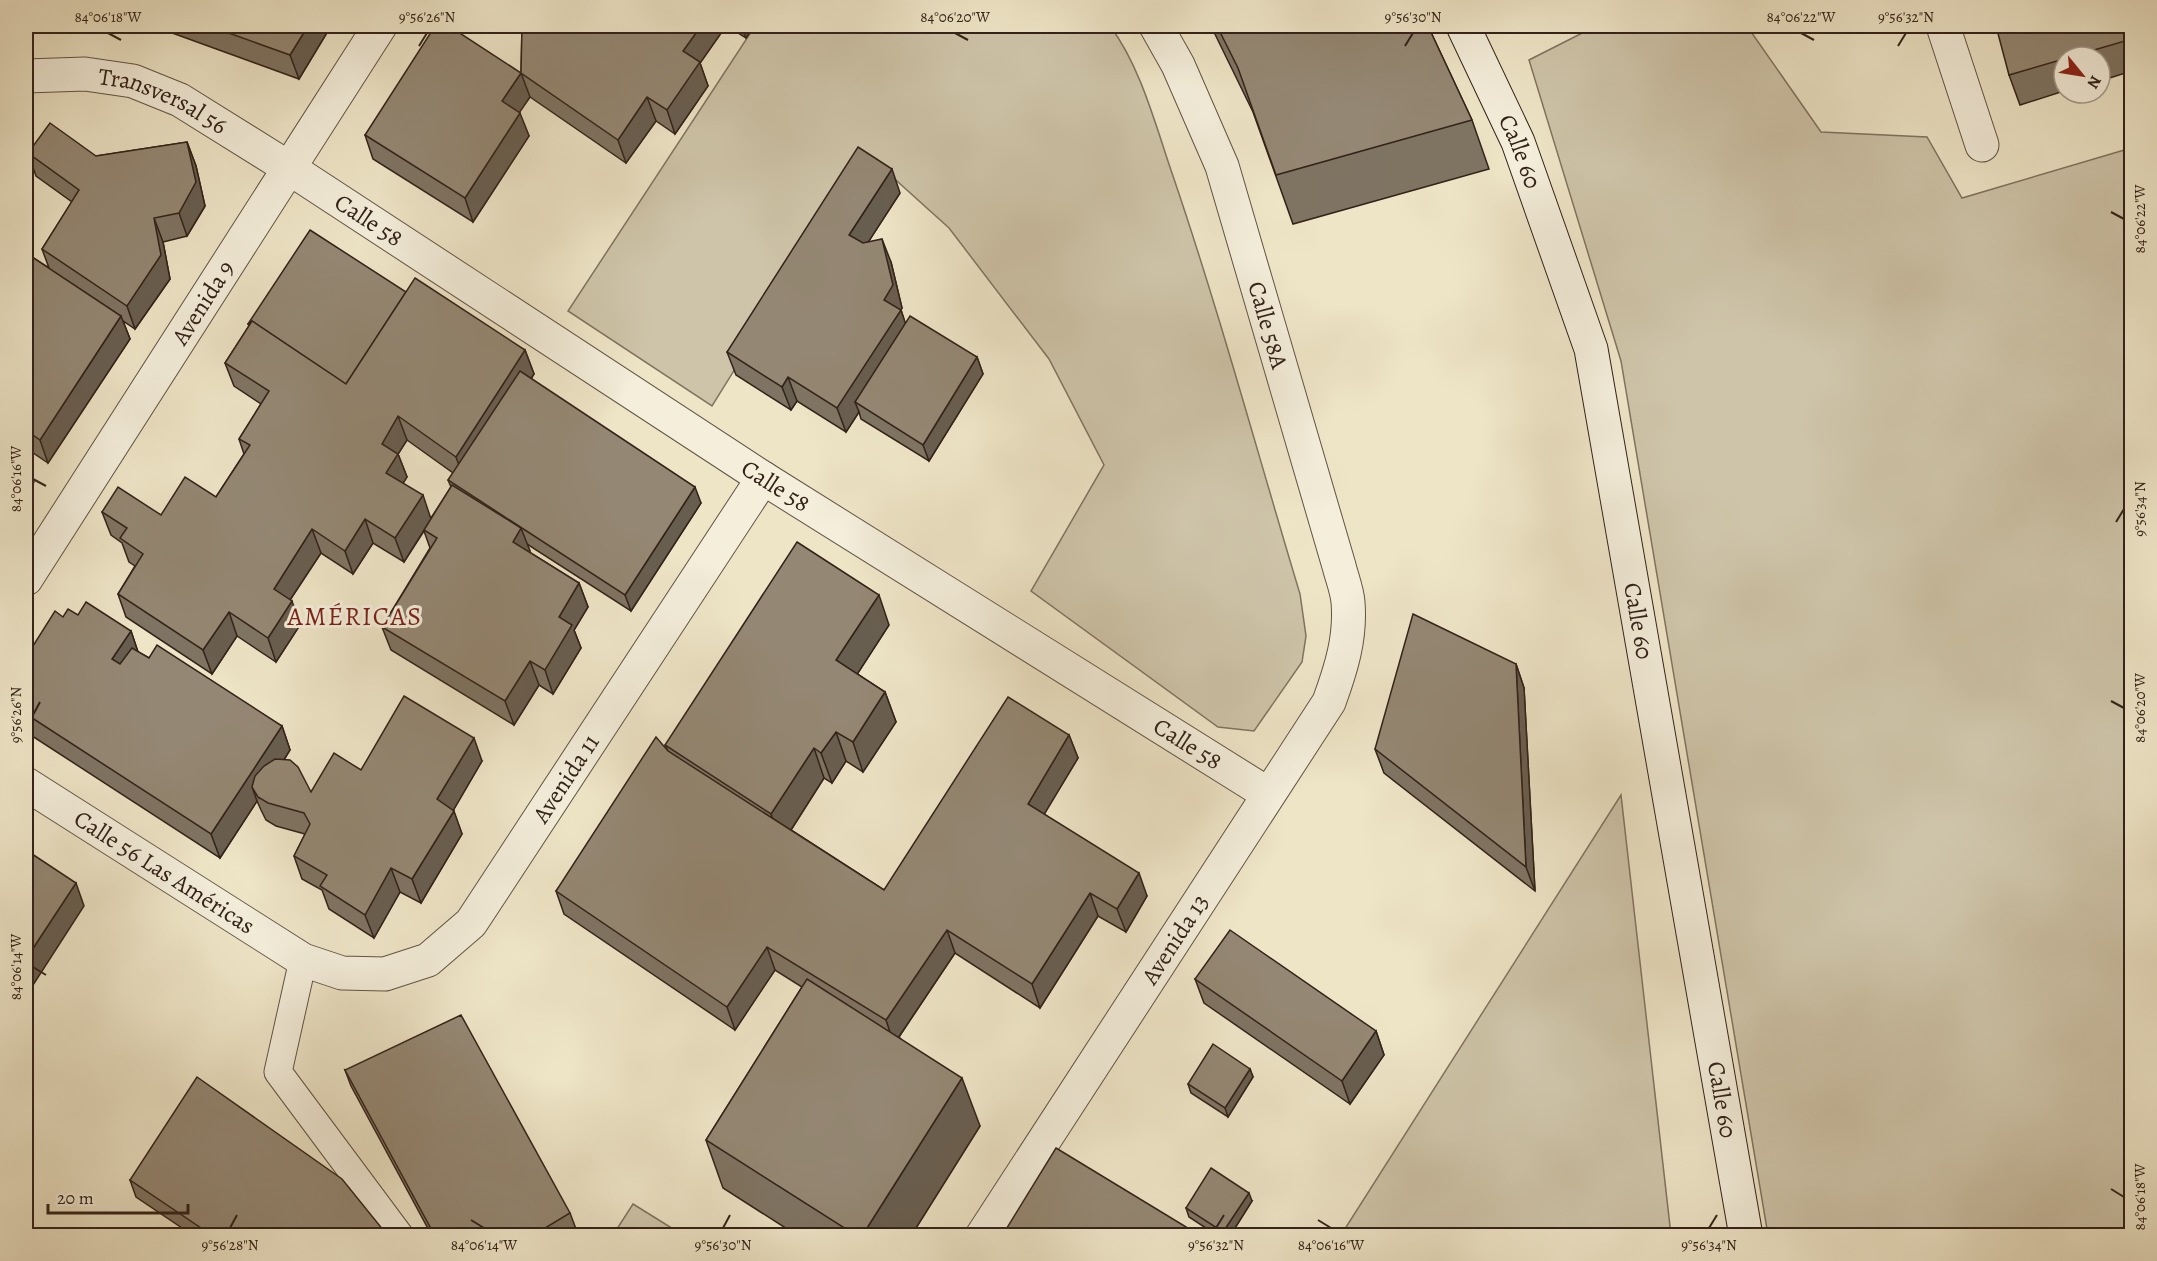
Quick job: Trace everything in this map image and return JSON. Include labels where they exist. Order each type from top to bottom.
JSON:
[{"type":"street","name":"Avenida 9","points":[[26,579],[380,26]]},
{"type":"street","name":"Calle 58A","points":[[1156,26],[1178,65],[1222,166],[1339,566],[1348,600],[1348,634]]},
{"type":"street","name":"Calle 60","points":[[1463,26],[1518,142],[1591,349],[1746,1236]]},
{"type":"street","points":[[1943,26],[1982,145]]},
{"type":"street","name":"Transversal 56","points":[[26,76],[85,74],[133,81],[180,100],[289,168]]},
{"type":"street","name":"Calle 58","points":[[289,168],[763,478],[1268,794]]},
{"type":"street","name":"Avenida 11","points":[[303,960],[342,973],[385,974],[428,960],[471,923],[763,478]]},
{"type":"street","name":"Avenida 13","points":[[982,1236],[1329,702],[1341,671],[1348,634]]},
{"type":"street","name":"Calle 56 Las Américas","points":[[26,784],[303,960]]},
{"type":"lane","points":[[303,960],[278,1072],[400,1236]]},
{"type":"shaded area","points":[[755,26],[1110,26],[1131,60],[1154,118],[1207,280],[1300,594],[1306,636],[1302,662],[1254,731],[1218,727],[1031,591],[1104,465],[1049,359],[949,228],[868,155],[712,406],[568,311]]},
{"type":"shaded area","points":[[1596,26],[1747,26],[1821,132],[1927,137],[1962,198],[2131,148],[2131,1235],[1768,1235],[1621,361],[1529,60]]},
{"type":"shaded area","points":[[1621,795],[1671,1235],[1341,1235]]},
{"type":"shaded area","points":[[633,1204],[683,1235],[613,1235]]},
{"type":"building","points":[[209,26],[308,26],[290,55]]},
{"type":"building","points":[[435,26],[449,26],[521,73],[502,101],[520,113],[465,198],[365,135]]},
{"type":"building","points":[[522,26],[701,26],[683,51],[700,62],[667,110],[647,97],[618,140],[521,73]]},
{"type":"building","points":[[1217,26],[1428,26],[1472,120],[1276,175],[1238,68]]},
{"type":"building","points":[[1996,26],[2132,26],[2132,39],[2111,45],[2052,45],[2052,62],[2009,75]]},
{"type":"building","points":[[50,123],[96,156],[187,142],[196,182],[179,213],[154,218],[161,255],[127,306],[42,249],[79,190],[28,153]]},
{"type":"building","points":[[858,147],[892,169],[849,235],[863,243],[882,239],[893,285],[884,300],[901,310],[837,408],[788,377],[782,387],[727,352]]},
{"type":"building","points":[[310,230],[406,292],[346,384],[252,321],[248,324]]},
{"type":"building","points":[[26,253],[121,316],[40,440],[26,430]]},
{"type":"building","points":[[415,278],[525,350],[456,457],[398,416],[382,444],[398,454],[386,473],[423,495],[395,538],[365,519],[345,551],[312,529],[274,589],[292,601],[268,638],[229,612],[203,650],[118,594],[143,554],[120,538],[127,528],[102,512],[118,487],[161,515],[185,477],[216,497],[250,445],[239,439],[269,391],[225,363],[252,321],[346,384]]},
{"type":"building","points":[[910,316],[977,357],[923,445],[855,402]]},
{"type":"building","points":[[520,371],[695,487],[625,595],[448,480]]},
{"type":"building","points":[[452,485],[521,528],[513,542],[579,583],[559,617],[572,625],[545,670],[530,661],[505,701],[382,627],[437,538],[424,530]]},
{"type":"building","points":[[797,542],[879,595],[836,660],[885,692],[853,742],[836,732],[821,753],[814,748],[771,814],[665,745]]},
{"type":"building","points":[[86,602],[131,631],[112,659],[120,664],[132,648],[149,658],[157,645],[282,726],[211,834],[26,714],[26,657],[55,611],[63,617],[68,609],[78,615]]},
{"type":"building","points":[[1413,614],[1516,664],[1526,867],[1375,749]]},
{"type":"building","points":[[404,696],[474,738],[437,799],[454,811],[412,879],[391,868],[365,915],[320,886],[327,875],[294,856],[310,824],[304,813],[268,803],[258,797],[252,787],[255,776],[275,759],[290,760],[298,767],[311,792],[334,753],[361,770]]},
{"type":"building","points":[[1008,697],[1069,735],[1028,804],[1139,873],[1117,909],[1090,893],[1032,984],[947,930],[886,1020],[767,947],[727,1007],[556,891],[656,737],[668,751],[884,890]]},
{"type":"building","points":[[26,850],[76,883],[26,959]]},
{"type":"building","points":[[1230,930],[1376,1031],[1342,1081],[1195,979]]},
{"type":"building","points":[[807,979],[962,1078],[862,1236],[857,1236],[706,1140]]},
{"type":"building","points":[[461,1015],[570,1213],[532,1236],[435,1236],[345,1070]]},
{"type":"building","points":[[1213,1044],[1250,1069],[1225,1108],[1188,1084]]},
{"type":"building","points":[[197,1077],[342,1179],[388,1236],[213,1236],[130,1180]]},
{"type":"building","points":[[1056,1148],[1201,1236],[1012,1236],[1005,1231]]},
{"type":"building","points":[[1211,1168],[1249,1193],[1223,1232],[1186,1208]]},
{"type":"district","name":"AMÉRICAS","points":[[355,616]]}]
